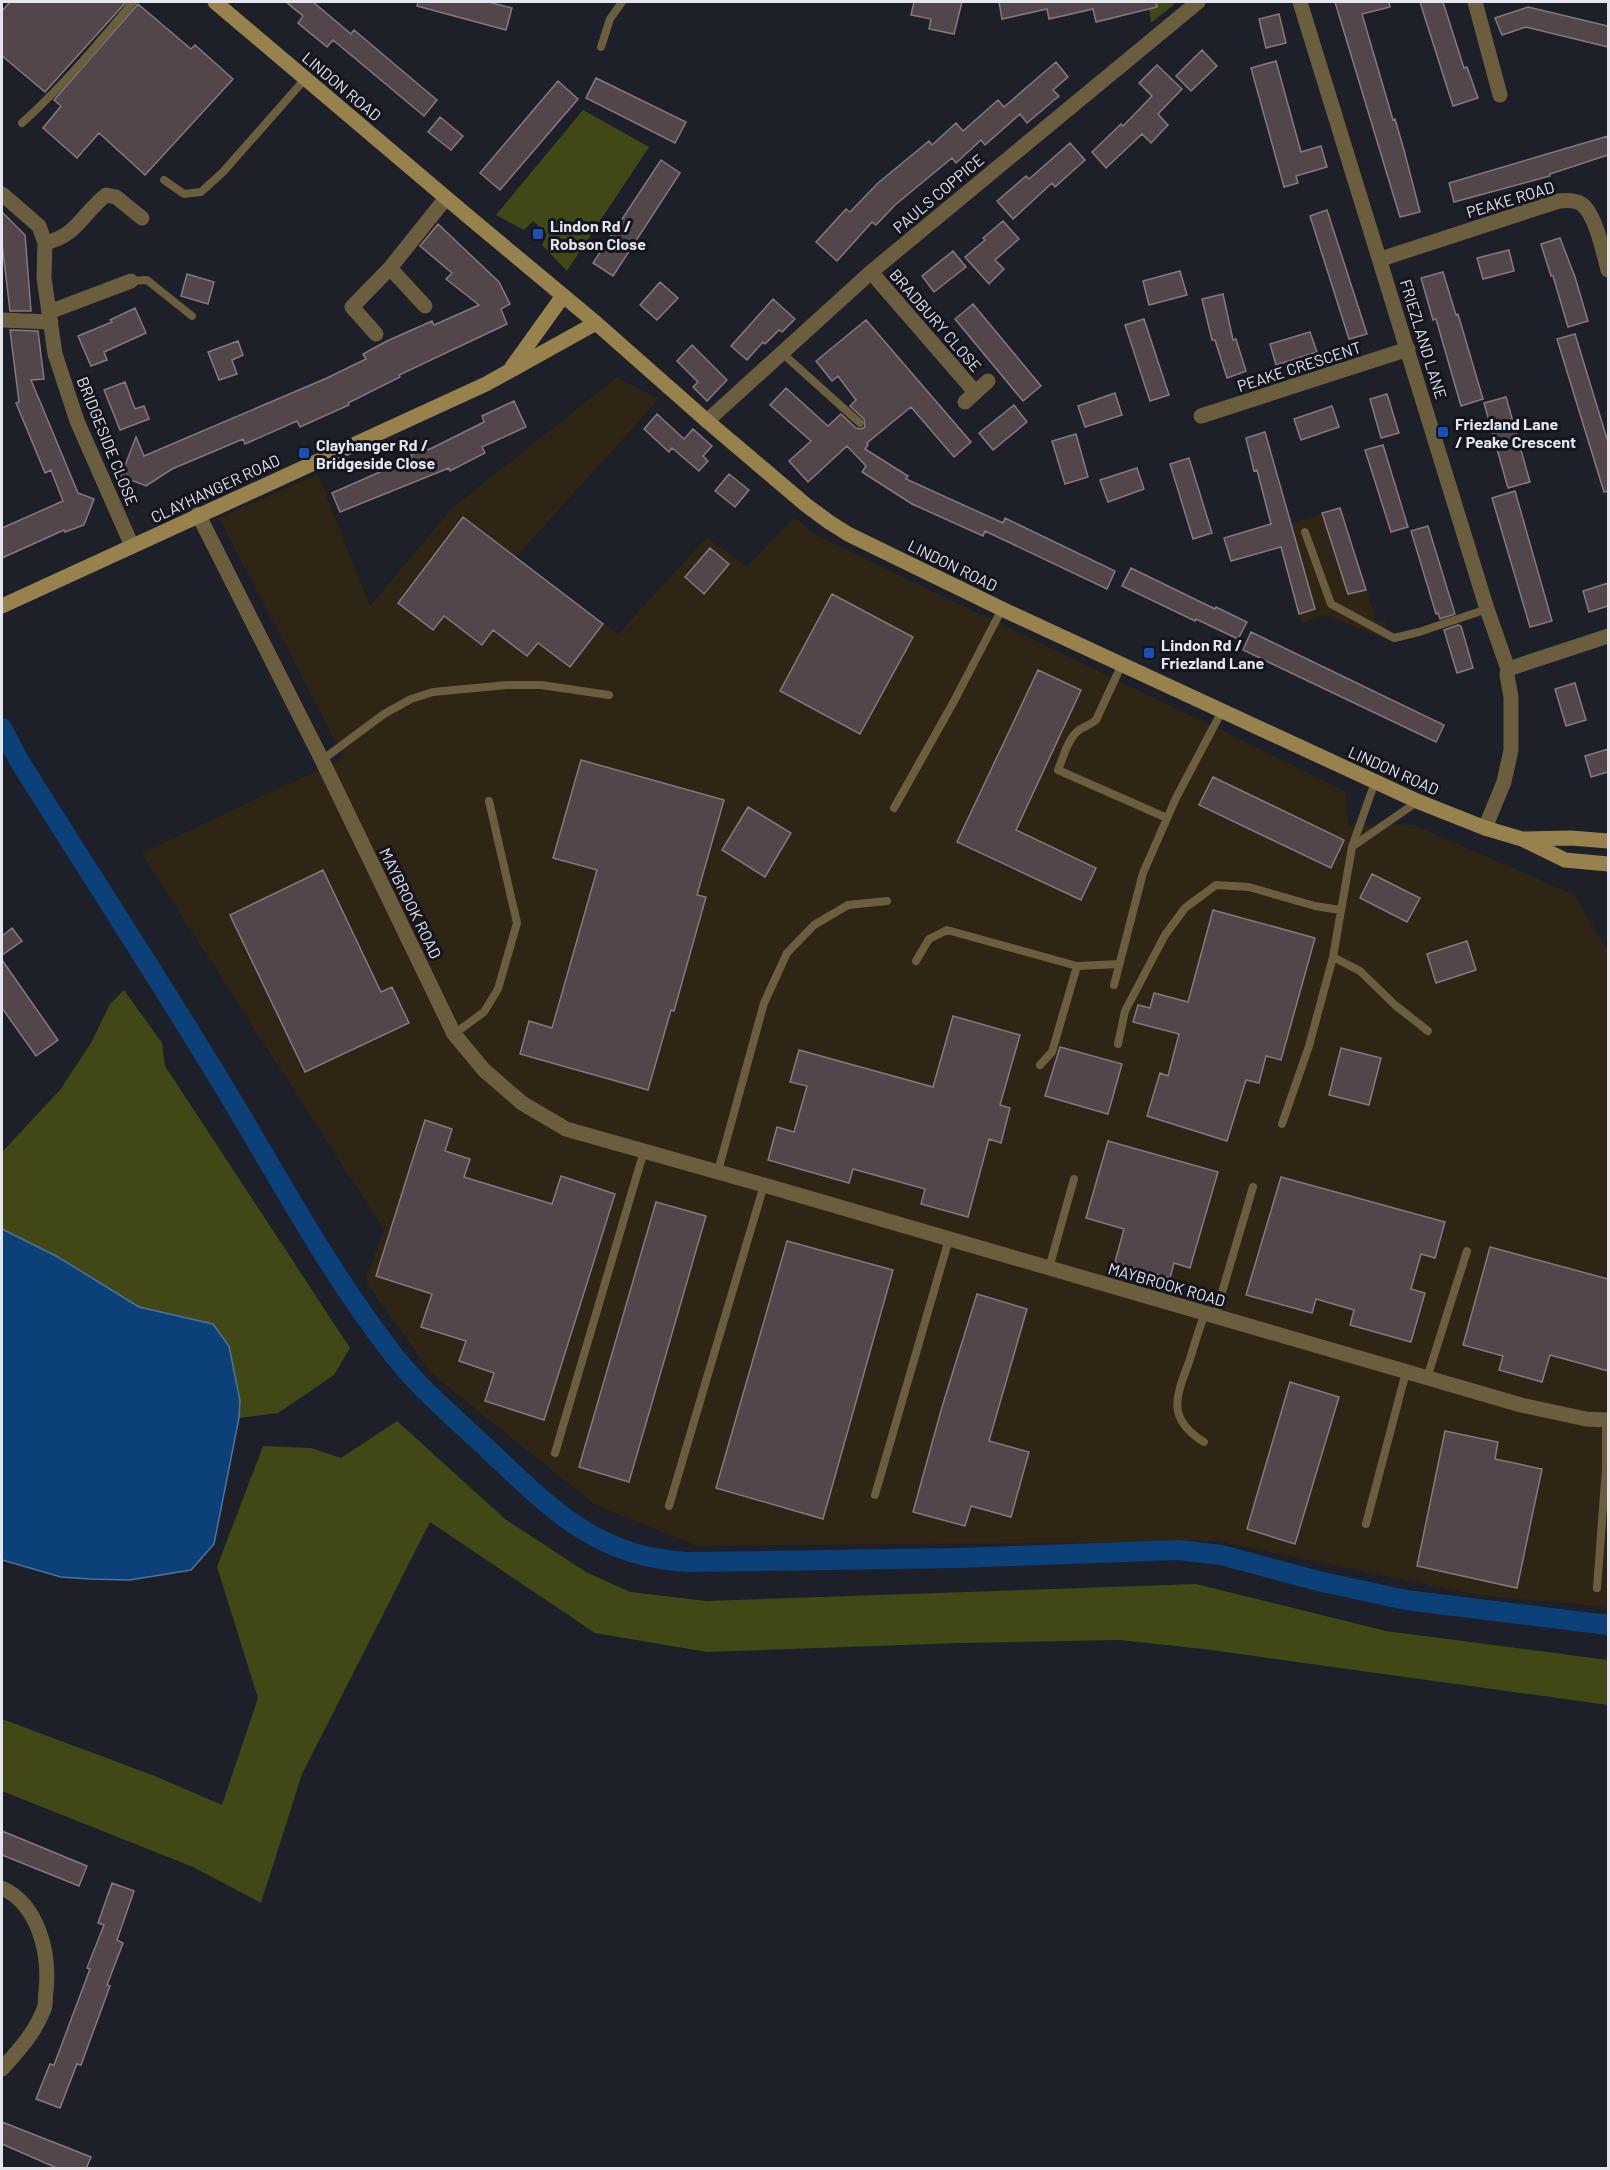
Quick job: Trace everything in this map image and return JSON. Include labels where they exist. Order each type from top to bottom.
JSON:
[{"type":"main road","name":"LINDON ROAD","points":[[215,2],[596,323],[806,505],[848,534],[1002,609],[1417,801],[1485,828],[1522,839],[1565,860],[1608,864]]},
{"type":"main road","name":"CLAYHANGER ROAD","points":[[508,372],[563,296]]},
{"type":"main road","name":"CLAYHANGER ROAD","points":[[2,606],[198,514],[486,384],[596,323]]},
{"type":"main road","name":"LINDON ROAD","points":[[1522,839],[1571,838],[1608,841]]},
{"type":"street","name":"PAULS COPPICE","points":[[707,421],[871,272],[1198,2]]},
{"type":"street","name":"FRIEZLAND LANE","points":[[1300,2],[1487,609],[1508,669],[1511,697],[1511,750],[1504,782],[1485,828]]},
{"type":"street","points":[[1475,2],[1500,95]]},
{"type":"street","points":[[2,194],[39,226],[45,243],[61,239],[74,230],[93,205],[106,195],[116,197],[142,218]]},
{"type":"street","points":[[376,334],[352,307],[390,268],[446,198]]},
{"type":"street","name":"PEAKE ROAD","points":[[1381,259],[1559,201],[1570,200],[1584,206],[1593,221],[1608,270]]},
{"type":"street","name":"BRIDGESIDE CLOSE","points":[[45,243],[44,278],[55,354],[77,421],[132,546]]},
{"type":"street","points":[[390,268],[425,306]]},
{"type":"street","name":"BRADBURY CLOSE","points":[[871,272],[970,397],[988,381]]},
{"type":"street","points":[[2,320],[50,317],[130,281]]},
{"type":"street","name":"PEAKE CRESCENT","points":[[1201,416],[1408,349]]},
{"type":"street","name":"MAYBROOK ROAD","points":[[198,514],[322,760],[454,1034],[484,1070],[522,1103],[566,1129],[1521,1405],[1586,1419],[1607,1420]]},
{"type":"street","points":[[1508,669],[1608,636]]},
{"type":"street","points":[[2,1888],[10,1891],[31,1915],[43,1938],[48,1974],[44,2008],[28,2040],[2,2069]]},
{"type":"lane","points":[[22,123],[66,79],[133,2]]},
{"type":"lane","points":[[601,47],[610,19],[622,2]]},
{"type":"lane","points":[[164,180],[184,194],[201,192],[223,172],[305,78]]},
{"type":"lane","points":[[130,281],[147,280],[192,316]]},
{"type":"lane","points":[[782,353],[860,423]]},
{"type":"lane","points":[[1305,532],[1331,604],[1394,638],[1487,609]]},
{"type":"lane","points":[[894,808],[1002,609]]},
{"type":"lane","points":[[1122,664],[1096,720],[1078,730],[1067,746],[1058,770],[1167,818]]},
{"type":"lane","points":[[322,760],[384,714],[411,699],[433,692],[507,685],[541,685],[609,695]]},
{"type":"lane","points":[[1114,985],[1143,873],[1167,818],[1222,711]]},
{"type":"lane","points":[[1282,1124],[1309,1046],[1333,957],[1352,847],[1375,782]]},
{"type":"lane","points":[[454,1034],[484,1012],[498,989],[517,923],[489,801]]},
{"type":"lane","points":[[1352,847],[1417,801]]},
{"type":"lane","points":[[1118,1044],[1125,1011],[1165,934],[1185,908],[1216,885],[1249,886],[1315,906],[1340,910]]},
{"type":"lane","points":[[718,1172],[764,1004],[787,953],[814,925],[848,905],[887,901]]},
{"type":"lane","points":[[916,961],[929,939],[947,930],[1077,966],[1119,964]]},
{"type":"lane","points":[[1333,957],[1360,971],[1395,1005],[1428,1031]]},
{"type":"lane","points":[[1040,1065],[1052,1052],[1077,966]]},
{"type":"lane","points":[[555,1452],[644,1151]]},
{"type":"lane","points":[[1048,1268],[1074,1179]]},
{"type":"lane","points":[[669,1506],[764,1185]]},
{"type":"lane","points":[[1204,1442],[1190,1433],[1179,1416],[1176,1396],[1210,1315],[1253,1187]]},
{"type":"lane","points":[[875,1495],[949,1239]]},
{"type":"lane","points":[[1427,1378],[1467,1251]]},
{"type":"lane","points":[[1366,1524],[1406,1372]]},
{"type":"lane","points":[[1597,1588],[1606,1468],[1607,1420]]},
{"type":"shaded area","points":[[617,377],[659,399],[516,557],[618,634],[707,537],[747,567],[794,517],[818,536],[1346,792],[1348,825],[1414,825],[1575,895],[1608,951],[1608,1607],[1477,1595],[1216,1541],[697,1546],[595,1505],[431,1373],[365,1281],[384,1230],[141,853],[344,758],[219,518],[318,474],[370,606],[453,507]]},
{"type":"shaded area","points":[[1340,508],[1375,621],[1385,620],[1391,641],[1325,615],[1302,623],[1275,528]]},
{"type":"green space","points":[[1148,2],[1177,2],[1151,23]]},
{"type":"green space","points":[[583,110],[649,147],[567,271],[542,245],[547,234],[533,221],[524,230],[496,215]]},
{"type":"green space","points":[[124,990],[162,1043],[165,1066],[350,1348],[334,1375],[278,1413],[239,1418],[240,1401],[213,1324],[139,1307],[58,1257],[2,1229],[2,1152],[60,1090],[91,1043],[110,1004]]},
{"type":"green space","points":[[397,1421],[505,1519],[586,1572],[630,1592],[707,1601],[1196,1584],[1386,1631],[1608,1660],[1608,1705],[1204,1649],[1119,1640],[707,1652],[595,1633],[430,1522],[302,1774],[261,1903],[193,1867],[2,1791],[2,1719],[155,1776],[222,1805],[258,1698],[217,1567],[263,1446],[311,1448],[341,1458]]},
{"type":"water","points":[[2,1229],[58,1257],[139,1307],[213,1324],[229,1346],[240,1401],[239,1418],[214,1544],[191,1570],[130,1580],[89,1579],[61,1577],[2,1560]]},
{"type":"building","points":[[10,2],[126,2],[45,92],[2,56],[2,11]]},
{"type":"building","points":[[286,2],[313,2],[351,34],[354,30],[437,100],[424,116],[333,40],[327,47],[298,23],[303,16]]},
{"type":"building","points":[[418,2],[488,2],[512,8],[506,30],[417,6]]},
{"type":"building","points":[[914,2],[962,2],[954,34],[929,29],[931,19],[911,15]]},
{"type":"building","points":[[999,2],[1156,2],[1157,7],[1096,22],[1093,9],[1049,19],[1047,9],[1002,19]]},
{"type":"building","points":[[1335,2],[1389,2],[1390,7],[1362,14],[1393,120],[1395,119],[1420,212],[1400,217]]},
{"type":"building","points":[[1420,2],[1443,2],[1464,68],[1467,67],[1478,98],[1453,106]]},
{"type":"building","points":[[138,4],[191,49],[195,45],[233,79],[145,175],[99,133],[77,158],[43,128],[61,106],[54,100]]},
{"type":"building","points":[[1528,7],[1608,26],[1608,47],[1526,27],[1502,35],[1495,18]]},
{"type":"building","points":[[1279,14],[1286,43],[1266,48],[1259,19]]},
{"type":"building","points":[[1202,50],[1217,66],[1191,91],[1176,76]]},
{"type":"building","points":[[1276,61],[1301,152],[1321,146],[1327,167],[1296,176],[1298,183],[1284,187],[1251,68]]},
{"type":"building","points":[[1056,62],[1068,77],[1053,90],[1059,96],[1027,123],[1020,114],[985,145],[981,140],[956,163],[952,158],[895,205],[876,225],[872,222],[837,261],[816,242],[846,209],[850,212],[878,183],[929,141],[932,145],[956,123],[963,131],[998,100],[1004,107]]},
{"type":"building","points":[[1157,65],[1182,89],[1158,114],[1168,125],[1151,143],[1142,134],[1106,168],[1092,152],[1121,124],[1123,126],[1152,96],[1139,83]]},
{"type":"building","points":[[596,78],[686,122],[675,143],[586,98]]},
{"type":"building","points":[[558,81],[578,99],[500,190],[480,173]]},
{"type":"building","points":[[440,117],[463,136],[451,150],[428,132]]},
{"type":"building","points":[[1608,136],[1608,155],[1550,174],[1550,176],[1454,202],[1449,183]]},
{"type":"building","points":[[1070,143],[1085,160],[1055,187],[1052,183],[1013,219],[997,201],[1026,176],[1029,179]]},
{"type":"building","points":[[661,160],[680,173],[613,276],[593,263]]},
{"type":"building","points":[[1327,210],[1367,334],[1349,339],[1310,216]]},
{"type":"building","points":[[2,212],[25,235],[31,311],[10,311],[2,243]]},
{"type":"building","points":[[1003,221],[1019,239],[995,260],[1004,269],[989,284],[965,257]]},
{"type":"building","points":[[438,224],[499,282],[510,304],[501,309],[507,324],[399,375],[400,377],[348,403],[349,405],[300,427],[297,421],[245,444],[243,439],[172,469],[146,486],[121,476],[136,437],[144,456],[327,378],[366,359],[363,354],[387,341],[432,321],[434,325],[479,305],[446,279],[452,273],[420,246]]},
{"type":"building","points":[[1560,238],[1588,321],[1568,327],[1541,244]]},
{"type":"building","points":[[1509,250],[1514,271],[1483,279],[1477,258]]},
{"type":"building","points":[[953,251],[966,267],[934,292],[922,276]]},
{"type":"building","points":[[1180,271],[1187,295],[1149,305],[1143,281]]},
{"type":"building","points":[[1443,272],[1483,399],[1461,406],[1436,319],[1433,320],[1421,278]]},
{"type":"building","points":[[187,274],[214,282],[208,304],[181,296]]},
{"type":"building","points":[[660,282],[678,298],[657,320],[640,305]]},
{"type":"building","points":[[1223,294],[1233,340],[1236,339],[1246,371],[1227,378],[1215,340],[1212,340],[1202,299]]},
{"type":"building","points":[[773,299],[795,319],[782,332],[779,330],[765,344],[763,342],[747,360],[731,346]]},
{"type":"building","points":[[973,304],[1041,386],[1023,401],[955,319]]},
{"type":"building","points":[[135,308],[146,333],[104,352],[107,360],[91,366],[78,336],[112,322],[110,320]]},
{"type":"building","points":[[1144,319],[1169,395],[1150,401],[1125,325]]},
{"type":"building","points":[[866,320],[971,442],[954,457],[911,407],[867,443],[865,449],[908,476],[906,479],[1003,523],[1005,518],[1115,571],[1107,589],[985,531],[983,536],[912,504],[862,472],[866,466],[847,446],[808,482],[789,461],[811,441],[770,405],[786,388],[828,426],[841,414],[856,428],[865,427],[864,419],[850,406],[856,400],[838,376],[832,381],[816,361]]},
{"type":"building","points":[[10,330],[38,331],[44,379],[31,380],[78,493],[94,499],[84,525],[65,532],[64,530],[2,558],[2,528],[63,501],[51,470],[45,473],[16,403],[19,402]]},
{"type":"building","points":[[1310,332],[1317,352],[1276,365],[1270,344]]},
{"type":"building","points":[[1575,334],[1608,442],[1608,491],[1604,492],[1557,339]]},
{"type":"building","points":[[238,341],[243,355],[232,360],[237,374],[219,380],[208,352]]},
{"type":"building","points":[[692,345],[727,380],[707,401],[693,387],[698,382],[677,361]]},
{"type":"building","points":[[125,382],[135,409],[144,406],[149,419],[120,430],[104,390]]},
{"type":"building","points":[[1115,393],[1122,415],[1085,427],[1078,406]]},
{"type":"building","points":[[1387,394],[1399,433],[1381,438],[1370,399]]},
{"type":"building","points":[[1506,397],[1530,482],[1508,488],[1484,403]]},
{"type":"building","points":[[514,401],[526,427],[482,447],[485,453],[450,471],[449,468],[340,512],[332,493],[412,458],[411,455],[427,448],[428,450],[484,422],[482,416]]},
{"type":"building","points":[[1014,405],[1027,422],[993,450],[979,433]]},
{"type":"building","points":[[1332,406],[1339,427],[1301,440],[1294,419]]},
{"type":"building","points":[[657,414],[684,439],[693,429],[712,446],[703,456],[708,461],[699,471],[672,448],[669,452],[644,429]]},
{"type":"building","points":[[1265,432],[1315,609],[1299,614],[1281,547],[1231,561],[1224,538],[1271,524],[1246,438]]},
{"type":"building","points":[[1076,434],[1088,477],[1065,484],[1052,441]]},
{"type":"building","points":[[1383,445],[1408,527],[1391,532],[1365,450]]},
{"type":"building","points":[[1189,458],[1212,533],[1193,539],[1170,464]]},
{"type":"building","points":[[1137,468],[1144,489],[1108,502],[1100,480]]},
{"type":"building","points":[[729,474],[749,490],[735,507],[715,491]]},
{"type":"building","points":[[1515,491],[1552,621],[1530,627],[1492,498]]},
{"type":"building","points":[[1340,508],[1366,590],[1348,594],[1322,513]]},
{"type":"building","points":[[463,517],[603,624],[570,667],[538,643],[527,656],[493,630],[482,645],[444,616],[433,630],[398,603]]},
{"type":"building","points":[[1428,526],[1455,614],[1440,619],[1438,613],[1436,614],[1411,531]]},
{"type":"building","points":[[710,548],[729,564],[704,594],[685,577]]},
{"type":"building","points":[[1131,568],[1247,622],[1238,639],[1122,586]]},
{"type":"building","points":[[1608,583],[1608,606],[1589,612],[1583,591]]},
{"type":"building","points":[[832,594],[913,637],[860,734],[780,691]]},
{"type":"building","points":[[1461,626],[1473,668],[1457,673],[1444,630]]},
{"type":"building","points":[[1251,632],[1444,725],[1436,742],[1243,650]]},
{"type":"building","points":[[1038,670],[1081,690],[1016,830],[1096,868],[1081,900],[957,842]]},
{"type":"building","points":[[1575,683],[1586,720],[1566,726],[1555,689]]},
{"type":"building","points":[[1608,749],[1608,772],[1591,777],[1585,756]]},
{"type":"building","points":[[581,760],[724,800],[697,895],[706,897],[674,1011],[671,1010],[648,1090],[520,1054],[529,1021],[552,1028],[597,870],[553,858]]},
{"type":"building","points":[[1213,777],[1344,840],[1331,868],[1199,805]]},
{"type":"building","points":[[748,807],[791,833],[765,877],[722,850]]},
{"type":"building","points":[[323,870],[381,992],[392,987],[409,1023],[305,1072],[230,915]]},
{"type":"building","points":[[1372,874],[1420,898],[1407,922],[1360,898]]},
{"type":"building","points":[[1213,910],[1315,938],[1281,1060],[1266,1056],[1259,1083],[1246,1080],[1227,1141],[1147,1116],[1160,1073],[1168,1076],[1179,1034],[1133,1022],[1138,1005],[1150,1008],[1154,993],[1188,1002]]},
{"type":"building","points":[[12,928],[22,941],[2,955],[2,936]]},
{"type":"building","points":[[1467,941],[1476,970],[1436,983],[1427,954]]},
{"type":"building","points":[[2,960],[58,1040],[36,1056],[2,1008]]},
{"type":"building","points":[[953,1016],[1020,1035],[1000,1105],[1010,1108],[1001,1143],[989,1139],[968,1217],[921,1204],[925,1189],[853,1169],[849,1183],[768,1160],[777,1127],[794,1132],[807,1086],[790,1082],[799,1050],[933,1087]]},
{"type":"building","points":[[1060,1047],[1122,1064],[1108,1114],[1045,1096]]},
{"type":"building","points":[[1341,1048],[1381,1058],[1369,1105],[1329,1095]]},
{"type":"building","points":[[425,1120],[452,1129],[445,1151],[470,1159],[464,1177],[552,1204],[561,1176],[615,1194],[544,1420],[485,1401],[494,1373],[459,1361],[466,1341],[421,1327],[432,1294],[376,1276]]},
{"type":"building","points":[[1108,1141],[1218,1172],[1190,1268],[1174,1263],[1170,1278],[1115,1262],[1124,1229],[1086,1218]]},
{"type":"building","points":[[1281,1177],[1445,1222],[1435,1258],[1421,1254],[1411,1289],[1425,1293],[1411,1342],[1350,1325],[1354,1310],[1316,1299],[1312,1313],[1246,1295]]},
{"type":"building","points":[[656,1202],[706,1216],[629,1482],[579,1467]]},
{"type":"building","points":[[787,1241],[893,1270],[823,1519],[716,1488]]},
{"type":"building","points":[[1490,1247],[1608,1279],[1608,1371],[1550,1355],[1542,1382],[1499,1370],[1503,1356],[1463,1345]]},
{"type":"building","points":[[977,1294],[1027,1309],[989,1441],[1029,1452],[1011,1517],[971,1506],[965,1526],[913,1512]]},
{"type":"building","points":[[1290,1382],[1339,1397],[1295,1544],[1247,1529]]},
{"type":"building","points":[[1445,1431],[1498,1442],[1495,1459],[1542,1469],[1517,1588],[1417,1566]]},
{"type":"building","points":[[2,1831],[87,1866],[79,1886],[2,1855]]},
{"type":"building","points":[[112,1883],[134,1891],[117,1940],[123,1943],[81,2065],[77,2064],[60,2108],[36,2099],[50,2064],[54,2065],[90,1969],[87,1968],[104,1925],[98,1923]]},
{"type":"building","points":[[2,2122],[91,2157],[86,2169],[59,2169],[2,2144]]},
{"type":"waterway","points":[[2,728],[18,759],[182,1019],[318,1244],[366,1318],[403,1367],[428,1394],[538,1496],[581,1529],[630,1552],[657,1559],[688,1562],[959,1558],[1177,1550],[1221,1555],[1318,1581],[1406,1600],[1608,1625]]},
{"type":"place","name":"Lindon Rd / Robson Close","points":[[538,234]]},
{"type":"place","name":"Friezland Lane / Peake Crescent","points":[[1443,432]]},
{"type":"place","name":"Clayhanger Rd / Bridgeside Close","points":[[304,453]]},
{"type":"place","name":"Lindon Rd / Friezland Lane","points":[[1149,653]]}]
